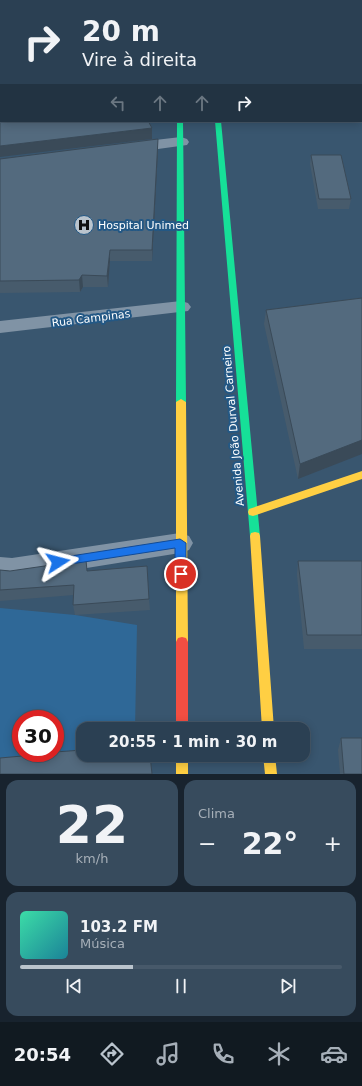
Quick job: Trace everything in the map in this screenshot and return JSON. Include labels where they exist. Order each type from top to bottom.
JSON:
[{"type":"main road","points":[[180,122],[180,543],[182,722]]},
{"type":"main road","name":"Avenida João Durval Carneiro","points":[[218,122],[252,512],[267,722]]},
{"type":"main road","points":[[252,512],[362,475]]},
{"type":"main road","points":[[182,762],[182,774]]},
{"type":"main road","points":[[270,762],[271,774]]},
{"type":"street","points":[[113,150],[181,142]]},
{"type":"street","name":"Rua Campinas","points":[[0,327],[181,307]]},
{"type":"street","points":[[0,568],[12,569],[180,543]]},
{"type":"shaded area","points":[[0,608],[75,615],[137,625],[135,722],[76,722],[76,757],[64,759],[64,710],[12,710],[12,762],[52,762],[0,774]]},
{"type":"building","points":[[0,122],[149,122],[152,128],[0,146]]},
{"type":"building","name":"Hospital Unimed","points":[[158,139],[152,250],[110,250],[107,276],[82,275],[79,280],[0,281],[0,159]]},
{"type":"building","points":[[311,155],[341,155],[351,199],[319,199]]},
{"type":"building","points":[[362,298],[362,440],[300,464],[266,310]]},
{"type":"building","points":[[86,560],[87,571],[147,566],[149,599],[73,605],[74,585],[0,590],[0,570],[10,571]]},
{"type":"building","points":[[298,561],[362,561],[362,635],[307,635]]},
{"type":"building","points":[[341,738],[362,738],[362,774],[344,774]]},
{"type":"building","points":[[76,750],[76,762],[151,762],[152,774],[0,774],[0,758],[12,757],[12,762],[64,762],[64,751]]},
{"type":"traffic: fast","points":[[180,122],[181,402]]},
{"type":"traffic: fast","points":[[218,122],[255,536]]},
{"type":"traffic: slow","points":[[181,402],[182,642]]},
{"type":"traffic: slow","points":[[253,512],[362,475]]},
{"type":"traffic: slow","points":[[255,536],[268,722]]},
{"type":"traffic: slow","points":[[182,762],[182,774]]},
{"type":"traffic: slow","points":[[270,762],[271,774]]},
{"type":"traffic: jam","points":[[182,642],[182,722]]},
{"type":"place","name":"Hospital Unimed","points":[[84,225]]},
{"type":"route","points":[[58,562],[180,543],[181,574]]}]
